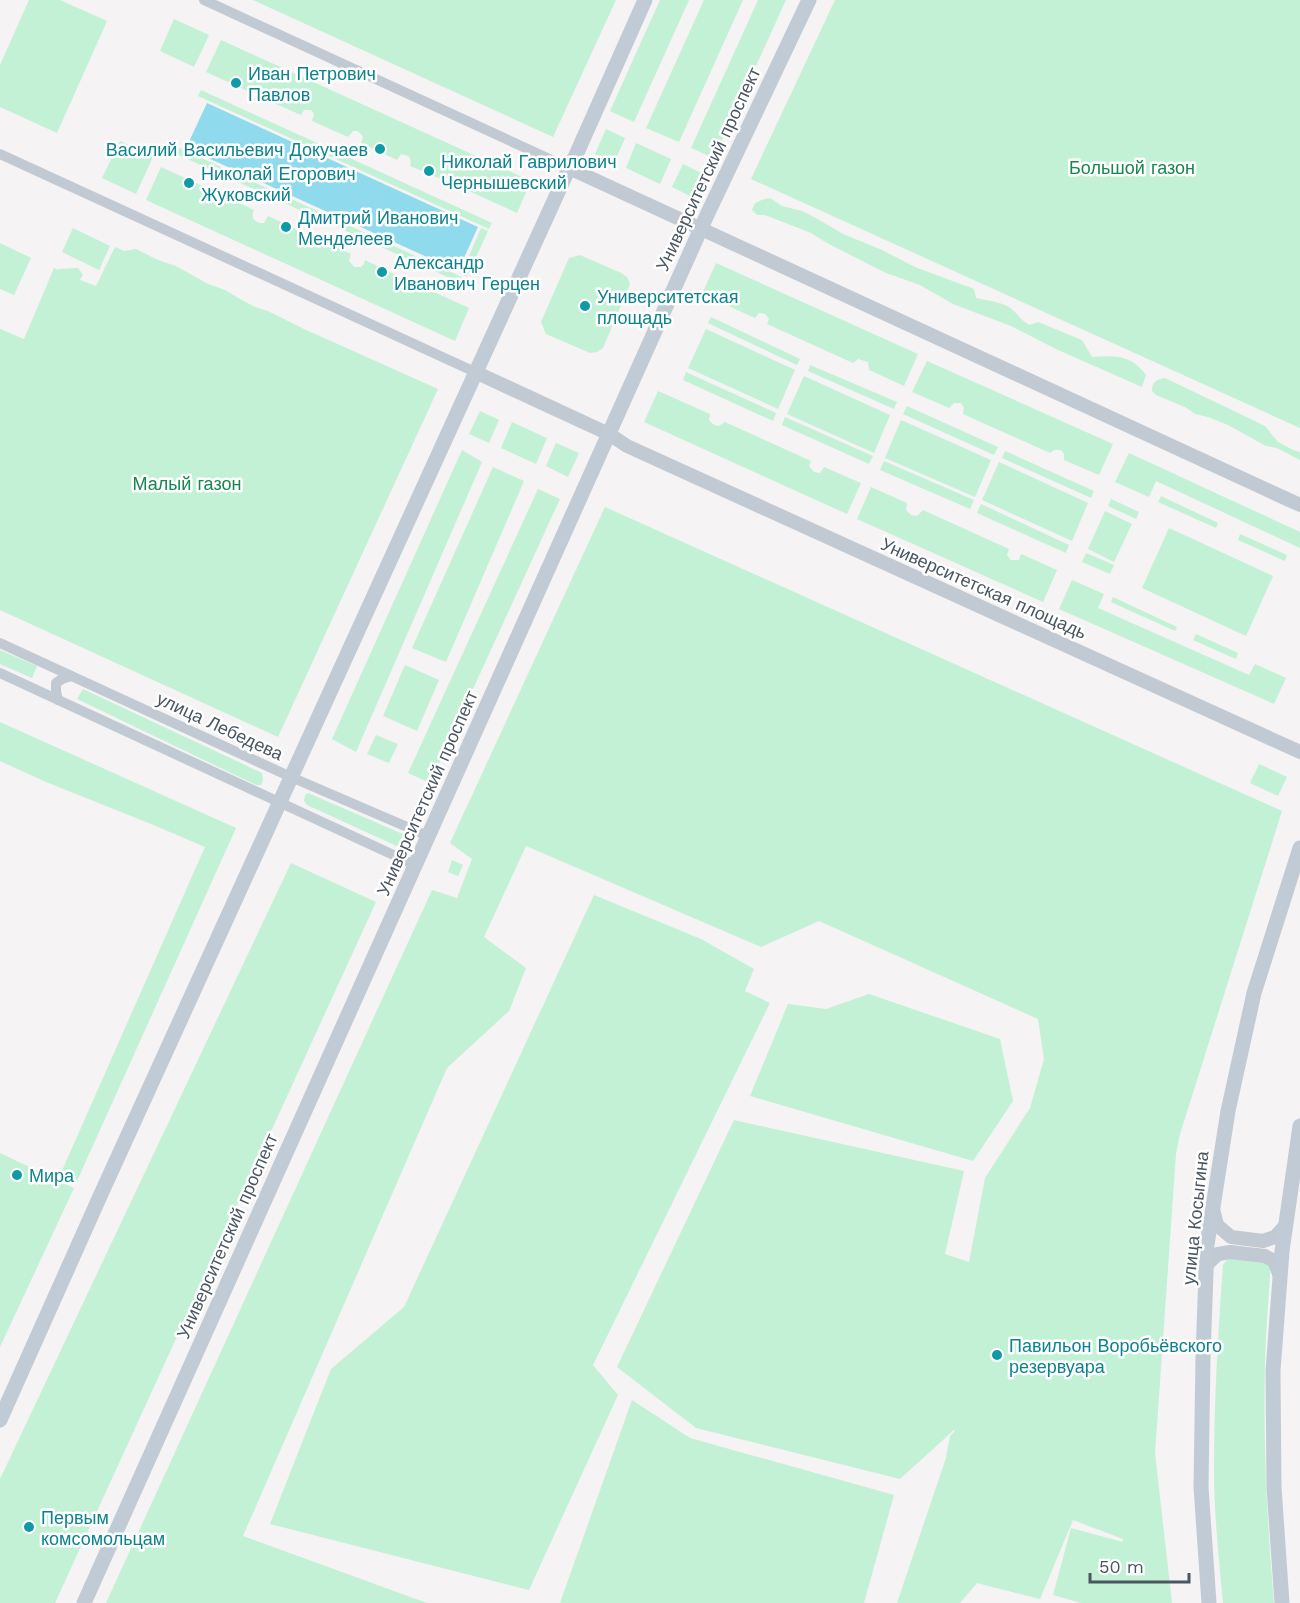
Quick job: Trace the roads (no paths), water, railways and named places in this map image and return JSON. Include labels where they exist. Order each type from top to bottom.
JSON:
[{"type":"main road","points":[[0,1420],[645,0]]},
{"type":"main road","name":"Университетский проспект","points":[[84,1603],[701,229],[809,0]]},
{"type":"main road","name":"улица Косыгина","points":[[1209,1603],[1201,1487],[1207,1245],[1228,1111],[1254,993],[1300,848]]},
{"type":"main road","points":[[1282,1603],[1274,1487],[1273,1383],[1280,1276],[1300,1126]]},
{"type":"street","points":[[204,0],[1300,505]]},
{"type":"street","name":"Университетская площадь","points":[[0,154],[476,372],[609,434],[627,446],[1300,752]]},
{"type":"street","name":"улица Лебедева","points":[[0,643],[291,777],[428,836]]},
{"type":"street","points":[[0,673],[415,865]]},
{"type":"street","points":[[58,699],[57,683],[71,676]]},
{"type":"street","points":[[1213,1209],[1217,1224],[1231,1237],[1263,1241],[1275,1237],[1286,1225]]},
{"type":"street","points":[[1207,1263],[1218,1254],[1230,1252],[1265,1256],[1274,1261],[1280,1276]]},
{"type":"water","points":[[207,103],[478,227],[458,271],[186,148]]},
{"type":"place","name":"Иван Петрович Павлов","points":[[236,83]]},
{"type":"place","name":"Василий Васильевич Докучаев","points":[[380,149]]},
{"type":"place","name":"Николай Гаврилович Чернышевский","points":[[429,171]]},
{"type":"place","name":"Николай Егорович Жуковский","points":[[189,183]]},
{"type":"place","name":"Дмитрий Иванович Менделеев","points":[[286,227]]},
{"type":"place","name":"Александр Иванович Герцен","points":[[382,272]]},
{"type":"place","name":"Университетская площадь","points":[[585,306]]},
{"type":"place","name":"Мира","points":[[17,1175]]},
{"type":"place","name":"Павильон Воробьёвского резервуара","points":[[997,1355]]},
{"type":"place","name":"Первым комсомольцам","points":[[29,1527]]},
{"type":"park label","name":"Большой газон","points":[[1132,167]]},
{"type":"park label","name":"Малый газон","points":[[187,483]]}]
